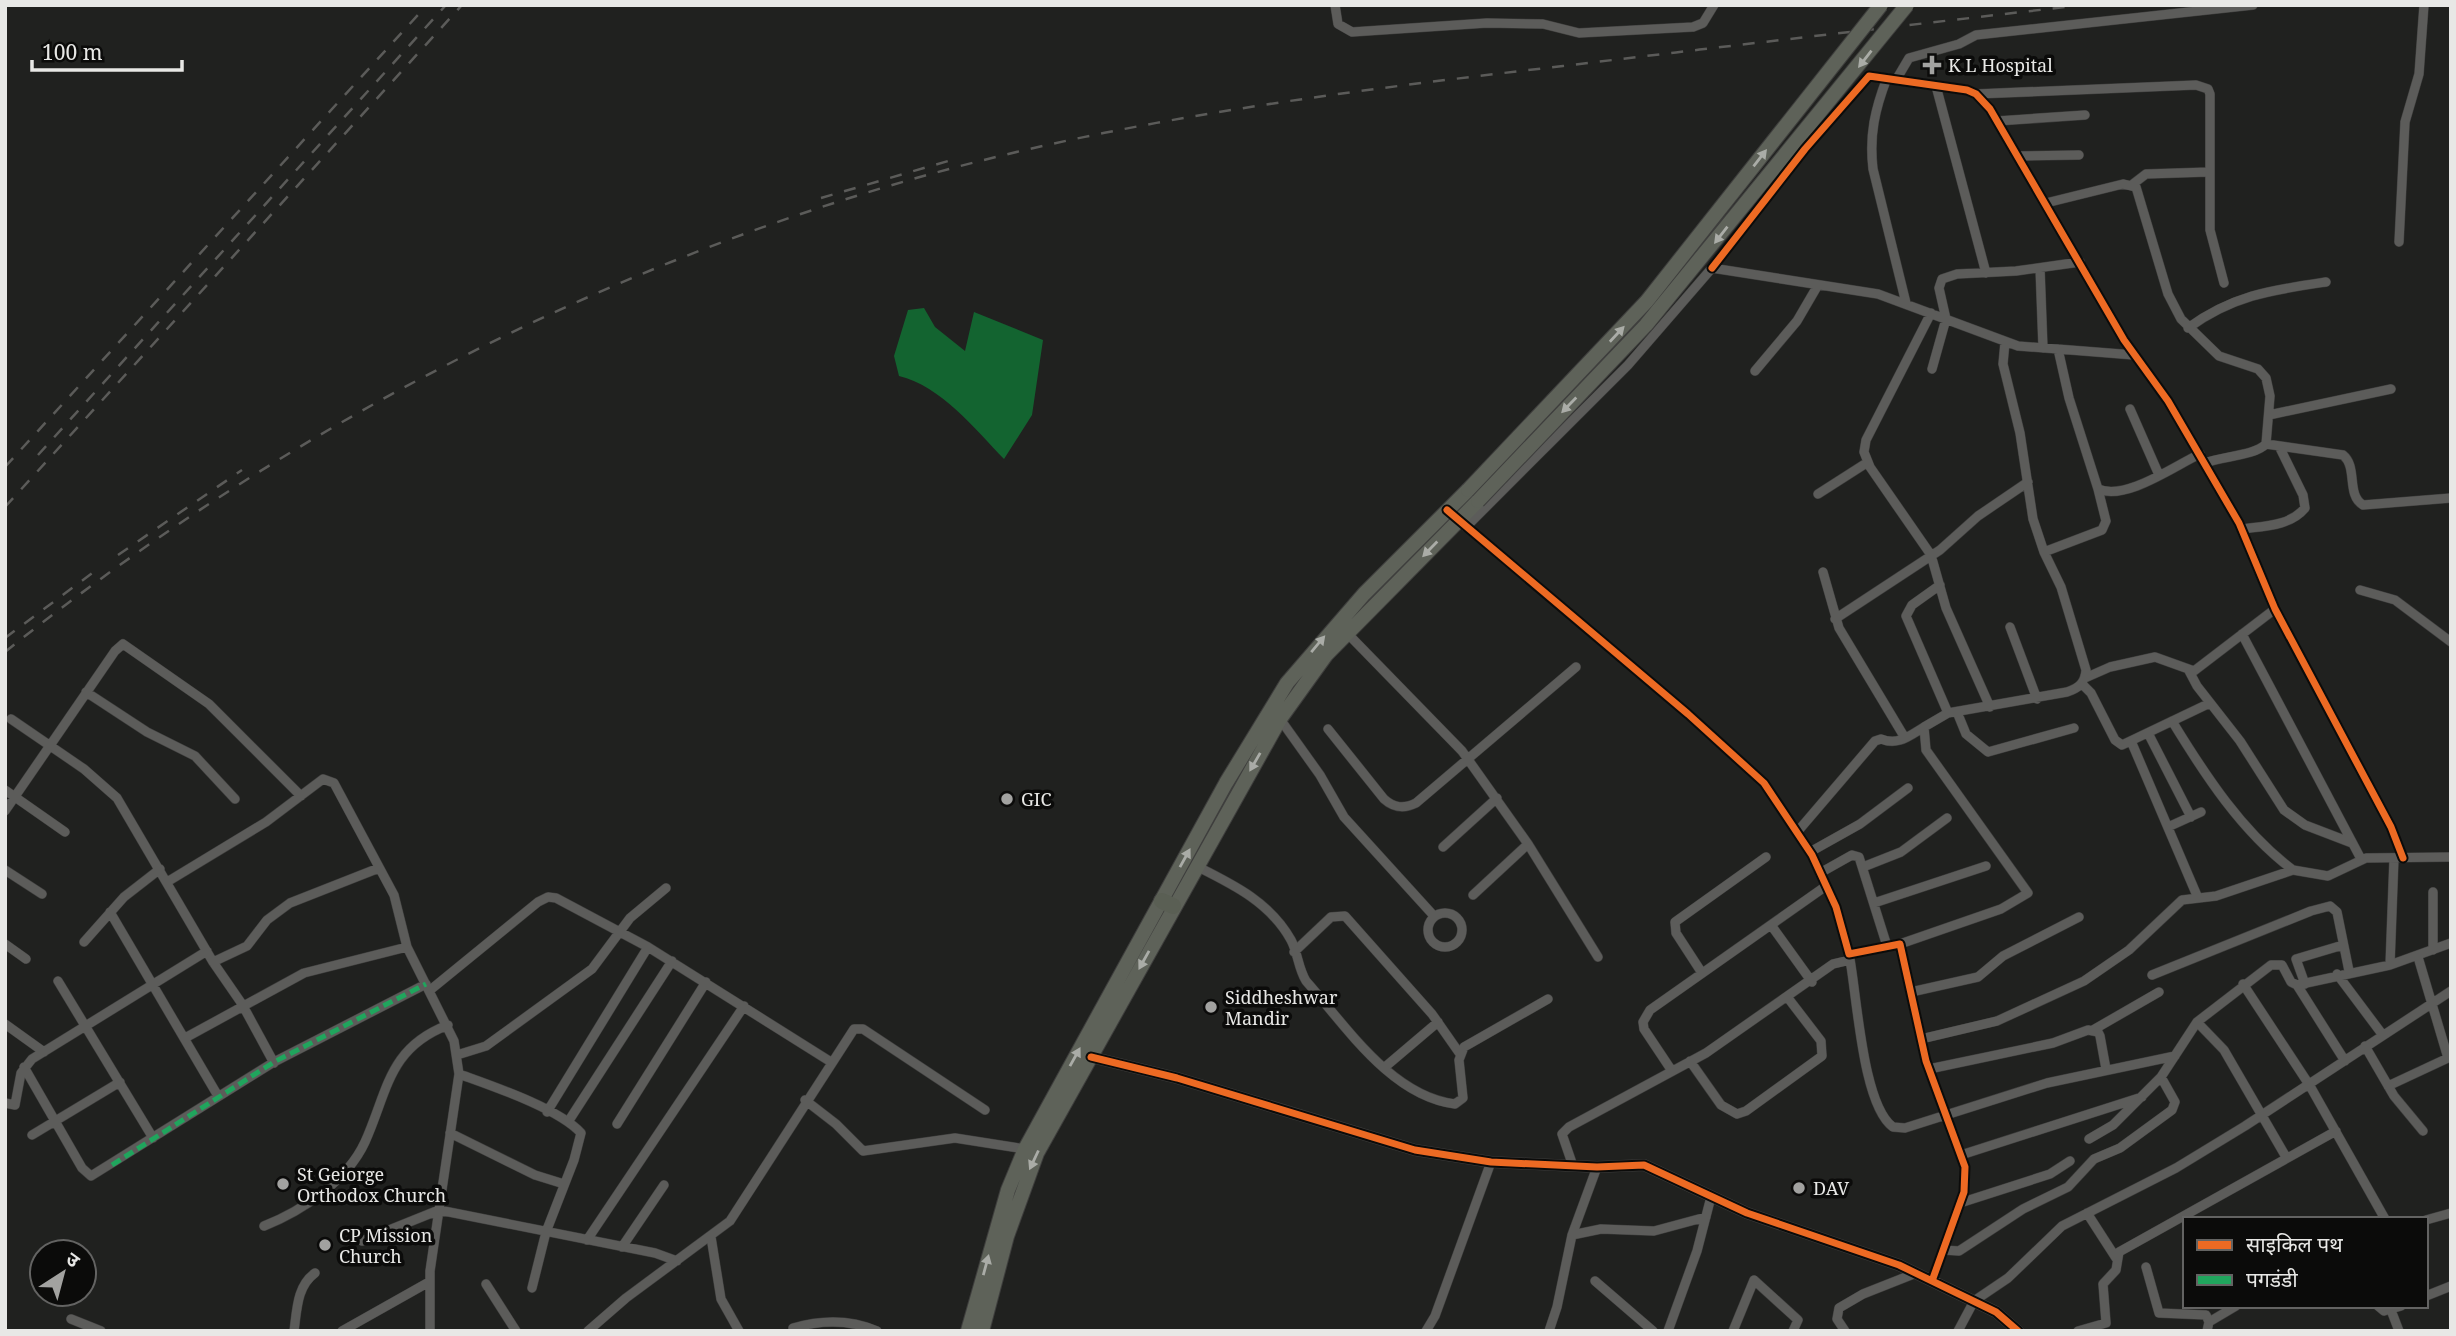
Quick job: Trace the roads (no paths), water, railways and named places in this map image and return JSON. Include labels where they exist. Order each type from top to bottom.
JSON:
[{"type":"main road","points":[[968,1331],[1008,1190],[1025,1149],[1168,903],[1196,866],[1280,719],[1311,672],[1457,519],[1473,495],[1647,301],[1881,5]]},
{"type":"main road","points":[[1473,495],[1646,325],[1907,5]]},
{"type":"main road","points":[[982,1331],[1026,1179],[1091,1057],[1226,783],[1287,683],[1328,633],[1457,519]]},
{"type":"street","points":[[1335,5],[1338,24],[1352,32],[1409,26],[1487,23],[1551,25],[1579,33],[1693,27],[1703,23],[1714,5]]},
{"type":"street","points":[[1906,303],[1872,169],[1871,149],[1875,109],[1892,79],[1909,58],[1959,44],[1976,35],[2253,5]]},
{"type":"street","points":[[2399,242],[2404,122],[2419,74],[2424,5]]},
{"type":"street","points":[[2175,1056],[2047,1083],[1899,1129],[1888,1124],[1881,1114],[1868,1072],[1849,957],[1836,908],[1798,831],[1764,783],[1457,519],[1594,401],[1712,268],[1805,149],[1869,76],[1976,94],[2202,86],[2210,94],[2210,230],[2224,283]]},
{"type":"street","points":[[1936,86],[1986,272]]},
{"type":"street","points":[[1976,94],[1997,121],[2134,355],[2168,401],[2203,458],[2242,529],[2275,609],[2390,827],[2399,858],[2390,965]]},
{"type":"street","points":[[1997,121],[2085,115]]},
{"type":"street","points":[[2018,156],[2079,155]]},
{"type":"street","points":[[2046,203],[2133,184],[2146,174],[2209,172]]},
{"type":"street","points":[[2133,184],[2139,190],[2168,294],[2188,328],[2219,356],[2262,373],[2269,386],[2266,444]]},
{"type":"street","points":[[1932,369],[1946,319],[1939,288],[1942,279],[1957,274],[2080,262]]},
{"type":"street","points":[[1712,268],[1861,289],[1906,303],[2005,342],[2043,348],[2134,355]]},
{"type":"street","points":[[2040,268],[2043,348]]},
{"type":"street","points":[[2188,328],[2223,306],[2250,295],[2326,282]]},
{"type":"street","points":[[1755,371],[1797,321],[1818,285]]},
{"type":"street","points":[[1931,313],[1866,440],[1864,452],[1931,555],[1946,608],[1990,707]]},
{"type":"street","points":[[2005,342],[2003,364],[2020,433],[2034,519],[2044,552],[2062,587],[2086,670],[2083,681],[2115,740],[2122,745],[2210,703]]},
{"type":"street","points":[[2044,552],[2102,530],[2106,522],[2069,398],[2058,349]]},
{"type":"street","points":[[2269,415],[2391,389]]},
{"type":"street","points":[[2130,409],[2159,475]]},
{"type":"street","points":[[2098,489],[2104,491],[2135,487],[2203,458],[2252,452],[2266,444],[2343,455],[2350,466],[2355,497],[2363,505],[2451,498]]},
{"type":"street","points":[[2242,529],[2280,524],[2295,517],[2305,508],[2303,495],[2279,446]]},
{"type":"street","points":[[1818,494],[1868,462]]},
{"type":"street","points":[[1835,619],[1931,555],[2028,482]]},
{"type":"street","points":[[1823,572],[1835,619],[1905,738]]},
{"type":"street","points":[[1940,585],[1912,606],[1906,616],[1952,713],[1966,734],[1988,752],[2074,728]]},
{"type":"street","points":[[2360,590],[2395,600],[2451,642]]},
{"type":"street","points":[[1798,831],[1875,741],[1881,738],[1894,743],[1952,713],[2067,692],[2110,667],[2158,657],[2172,665],[2188,669],[2198,668],[2275,609]]},
{"type":"street","points":[[2010,627],[2037,699]]},
{"type":"street","points":[[1347,633],[1468,759],[1528,844],[1598,957]]},
{"type":"street","points":[[2242,634],[2361,859]]},
{"type":"street","points":[[5,811],[119,646],[130,647],[209,704],[301,796]]},
{"type":"street","points":[[1328,729],[1384,799],[1399,807],[1416,803],[1576,667]]},
{"type":"street","points":[[2188,669],[2210,703],[2241,741],[2284,810],[2305,825],[2353,843]]},
{"type":"street","points":[[86,692],[156,737],[195,755],[236,799]]},
{"type":"street","points":[[11,719],[104,785],[117,798],[213,962],[242,1004],[274,1063]]},
{"type":"street","points":[[1280,719],[1320,775],[1344,817],[1434,916]]},
{"type":"street","points":[[2172,722],[2213,785],[2264,846],[2292,870]]},
{"type":"street","points":[[1573,1166],[1563,1140],[1564,1131],[1690,1061],[1812,982],[1836,962],[2001,909],[2028,893],[1926,750],[1924,727]]},
{"type":"street","points":[[2148,733],[2191,817]]},
{"type":"street","points":[[2131,741],[2198,898]]},
{"type":"street","points":[[167,882],[266,822],[323,779],[334,783],[394,895],[407,947],[447,1025],[457,1055],[459,1074],[429,1282],[430,1331]]},
{"type":"street","points":[[1810,852],[1860,824],[1908,788]]},
{"type":"street","points":[[5,790],[65,832]]},
{"type":"street","points":[[1443,847],[1497,798]]},
{"type":"street","points":[[2168,827],[2201,812]]},
{"type":"street","points":[[1863,867],[1901,852],[1919,836],[1947,818]]},
{"type":"street","points":[[1473,895],[1528,844]]},
{"type":"street","points":[[1820,873],[1856,855],[1863,867],[1887,946]]},
{"type":"street","points":[[1702,973],[1676,933],[1675,922],[1766,857]]},
{"type":"street","points":[[1921,1039],[1997,1021],[2084,981],[2129,950],[2175,904],[2216,896],[2292,870],[2328,876],[2361,859],[2451,857]]},
{"type":"street","points":[[1196,866],[1255,898],[1289,937],[1294,952],[1306,981],[1385,1067],[1419,1093],[1433,1100],[1455,1104],[1463,1098],[1460,1054],[1438,1022],[1345,916],[1331,917],[1294,952]]},
{"type":"street","points":[[1874,902],[1986,866]]},
{"type":"street","points":[[213,962],[247,946],[267,920],[290,903],[379,868]]},
{"type":"street","points":[[84,942],[133,888],[160,869]]},
{"type":"street","points":[[5,870],[42,894]]},
{"type":"street","points":[[1672,1071],[1643,1022],[1650,1010],[1826,886]]},
{"type":"street","points":[[457,1055],[486,1046],[592,970],[619,931],[666,888]]},
{"type":"street","points":[[2433,892],[2433,950]]},
{"type":"street","points":[[24,1067],[85,1172],[91,1176],[274,1063],[428,987],[548,897],[648,947],[831,1062]]},
{"type":"street","points":[[2152,975],[2325,906],[2330,906],[2337,912],[2349,971]]},
{"type":"street","points":[[110,912],[154,982],[218,1096]]},
{"type":"street","points":[[1450,913],[1459,920],[1462,930],[1454,945],[1443,947],[1432,942],[1427,931],[1434,916],[1450,913]]},
{"type":"street","points":[[1911,992],[1978,977],[2003,956],[2079,917]]},
{"type":"street","points":[[1771,925],[1812,982]]},
{"type":"street","points":[[1900,943],[1929,1069],[1965,1167],[1964,1192],[1932,1281]]},
{"type":"street","points":[[2090,1139],[2108,1129],[2161,1077],[2197,1022],[2243,984],[2276,963],[2282,965],[2291,982],[2301,984],[2349,971],[2390,965],[2451,943]]},
{"type":"street","points":[[5,944],[26,959]]},
{"type":"street","points":[[2343,945],[2296,960],[2301,984],[2345,1061]]},
{"type":"street","points":[[185,1038],[242,1004],[312,971],[407,947]]},
{"type":"street","points":[[547,1112],[648,947]]},
{"type":"street","points":[[5,1103],[12,1107],[16,1104],[24,1067],[86,1024],[207,951]]},
{"type":"street","points":[[2388,1086],[2448,1058],[2434,1001],[2418,957]]},
{"type":"street","points":[[568,1122],[672,961]]},
{"type":"street","points":[[2337,974],[2382,1034]]},
{"type":"street","points":[[58,981],[153,1138]]},
{"type":"street","points":[[617,1124],[706,982]]},
{"type":"street","points":[[2243,984],[2310,1086],[2384,1217]]},
{"type":"street","points":[[1929,1069],[2008,1050],[2053,1043],[2093,1030],[2159,992]]},
{"type":"street","points":[[1958,1331],[1974,1301],[2008,1278],[2051,1234],[2176,1168],[2310,1086],[2382,1034],[2451,992]]},
{"type":"street","points":[[1690,1061],[1721,1105],[1737,1114],[1746,1111],[1822,1056],[1821,1041],[1787,998]]},
{"type":"street","points":[[1460,1054],[1470,1042],[1548,999]]},
{"type":"street","points":[[587,1240],[744,1006]]},
{"type":"street","points":[[1385,1067],[1438,1022]]},
{"type":"street","points":[[2197,1022],[2224,1050],[2286,1157]]},
{"type":"street","points":[[5,1024],[44,1052]]},
{"type":"street","points":[[264,1226],[286,1217],[319,1194],[348,1167],[364,1144],[388,1077],[404,1053],[428,1032],[447,1025]]},
{"type":"street","points":[[588,1331],[711,1237],[734,1216],[854,1028],[863,1029],[985,1110]]},
{"type":"street","points":[[2093,1030],[2100,1036],[2106,1069]]},
{"type":"street","points":[[2365,1046],[2388,1086],[2423,1131]]},
{"type":"street","points":[[1091,1057],[1190,1082],[1415,1150],[1491,1162],[1597,1167],[1644,1166],[1711,1197],[1916,1273],[1996,1312],[2018,1331]]},
{"type":"street","points":[[459,1074],[504,1091],[568,1122],[581,1133],[581,1140],[546,1232],[532,1288]]},
{"type":"street","points":[[1943,1250],[1959,1251],[2023,1209],[2068,1187],[2094,1158],[2120,1148],[2172,1110],[2175,1102],[2161,1077]]},
{"type":"street","points":[[32,1135],[120,1082]]},
{"type":"street","points":[[1961,1155],[2142,1097]]},
{"type":"street","points":[[806,1100],[836,1124],[863,1151],[955,1138],[1025,1149]]},
{"type":"street","points":[[2116,1258],[2124,1249],[2336,1131]]},
{"type":"street","points":[[450,1133],[529,1172],[564,1184]]},
{"type":"street","points":[[1960,1203],[2050,1174],[2070,1161]]},
{"type":"street","points":[[1426,1331],[1435,1316],[1491,1162]]},
{"type":"street","points":[[1550,1330],[1572,1235],[1597,1167]]},
{"type":"street","points":[[622,1247],[664,1185]]},
{"type":"street","points":[[1668,1331],[1711,1197]]},
{"type":"street","points":[[362,1241],[439,1210],[622,1247],[677,1261]]},
{"type":"street","points":[[2078,1331],[2106,1323],[2103,1284],[2116,1270],[2116,1258],[2087,1213]]},
{"type":"street","points":[[2428,1219],[2451,1213]]},
{"type":"street","points":[[1572,1235],[1601,1229],[1654,1231],[1706,1217]]},
{"type":"street","points":[[711,1237],[721,1299],[739,1331]]},
{"type":"street","points":[[2146,1267],[2158,1314],[2206,1315],[2208,1326],[2233,1308]]},
{"type":"street","points":[[294,1331],[304,1281],[315,1273]]},
{"type":"street","points":[[1845,1331],[1836,1319],[1839,1308],[1863,1294],[1916,1273]]},
{"type":"street","points":[[1732,1331],[1754,1280],[1798,1320],[1793,1331]]},
{"type":"street","points":[[1595,1281],[1653,1331]]},
{"type":"street","points":[[342,1331],[429,1282]]},
{"type":"street","points":[[486,1284],[516,1331]]},
{"type":"street","points":[[2428,1295],[2451,1286]]},
{"type":"street","points":[[2380,1308],[2384,1311],[2396,1308]]},
{"type":"street","points":[[2391,1310],[2399,1331]]},
{"type":"street","points":[[71,1319],[98,1330]]},
{"type":"street","points":[[793,1328],[821,1320],[867,1326],[877,1331]]},
{"type":"railway","points":[[5,467],[427,5]]},
{"type":"railway","points":[[38,455],[446,5]]},
{"type":"railway","points":[[5,507],[462,5]]},
{"type":"railway","points":[[5,652],[119,566],[237,486],[360,412],[487,344],[618,284],[751,231],[887,187],[1092,135],[1293,100],[2083,5]]},
{"type":"railway","points":[[821,198],[955,159]]},
{"type":"railway","points":[[118,555],[242,470]]},
{"type":"railway","points":[[5,638],[95,571]]},
{"type":"place","name":"K L Hospital","points":[[1932,65]]},
{"type":"place","name":"GIC","points":[[1007,799]]},
{"type":"place","name":"Siddheshwar Mandir","points":[[1211,1007]]},
{"type":"place","name":"St Geiorge Orthodox Church","points":[[283,1184]]},
{"type":"place","name":"DAV","points":[[1799,1188]]},
{"type":"place","name":"CP Mission Church","points":[[325,1245]]}]
